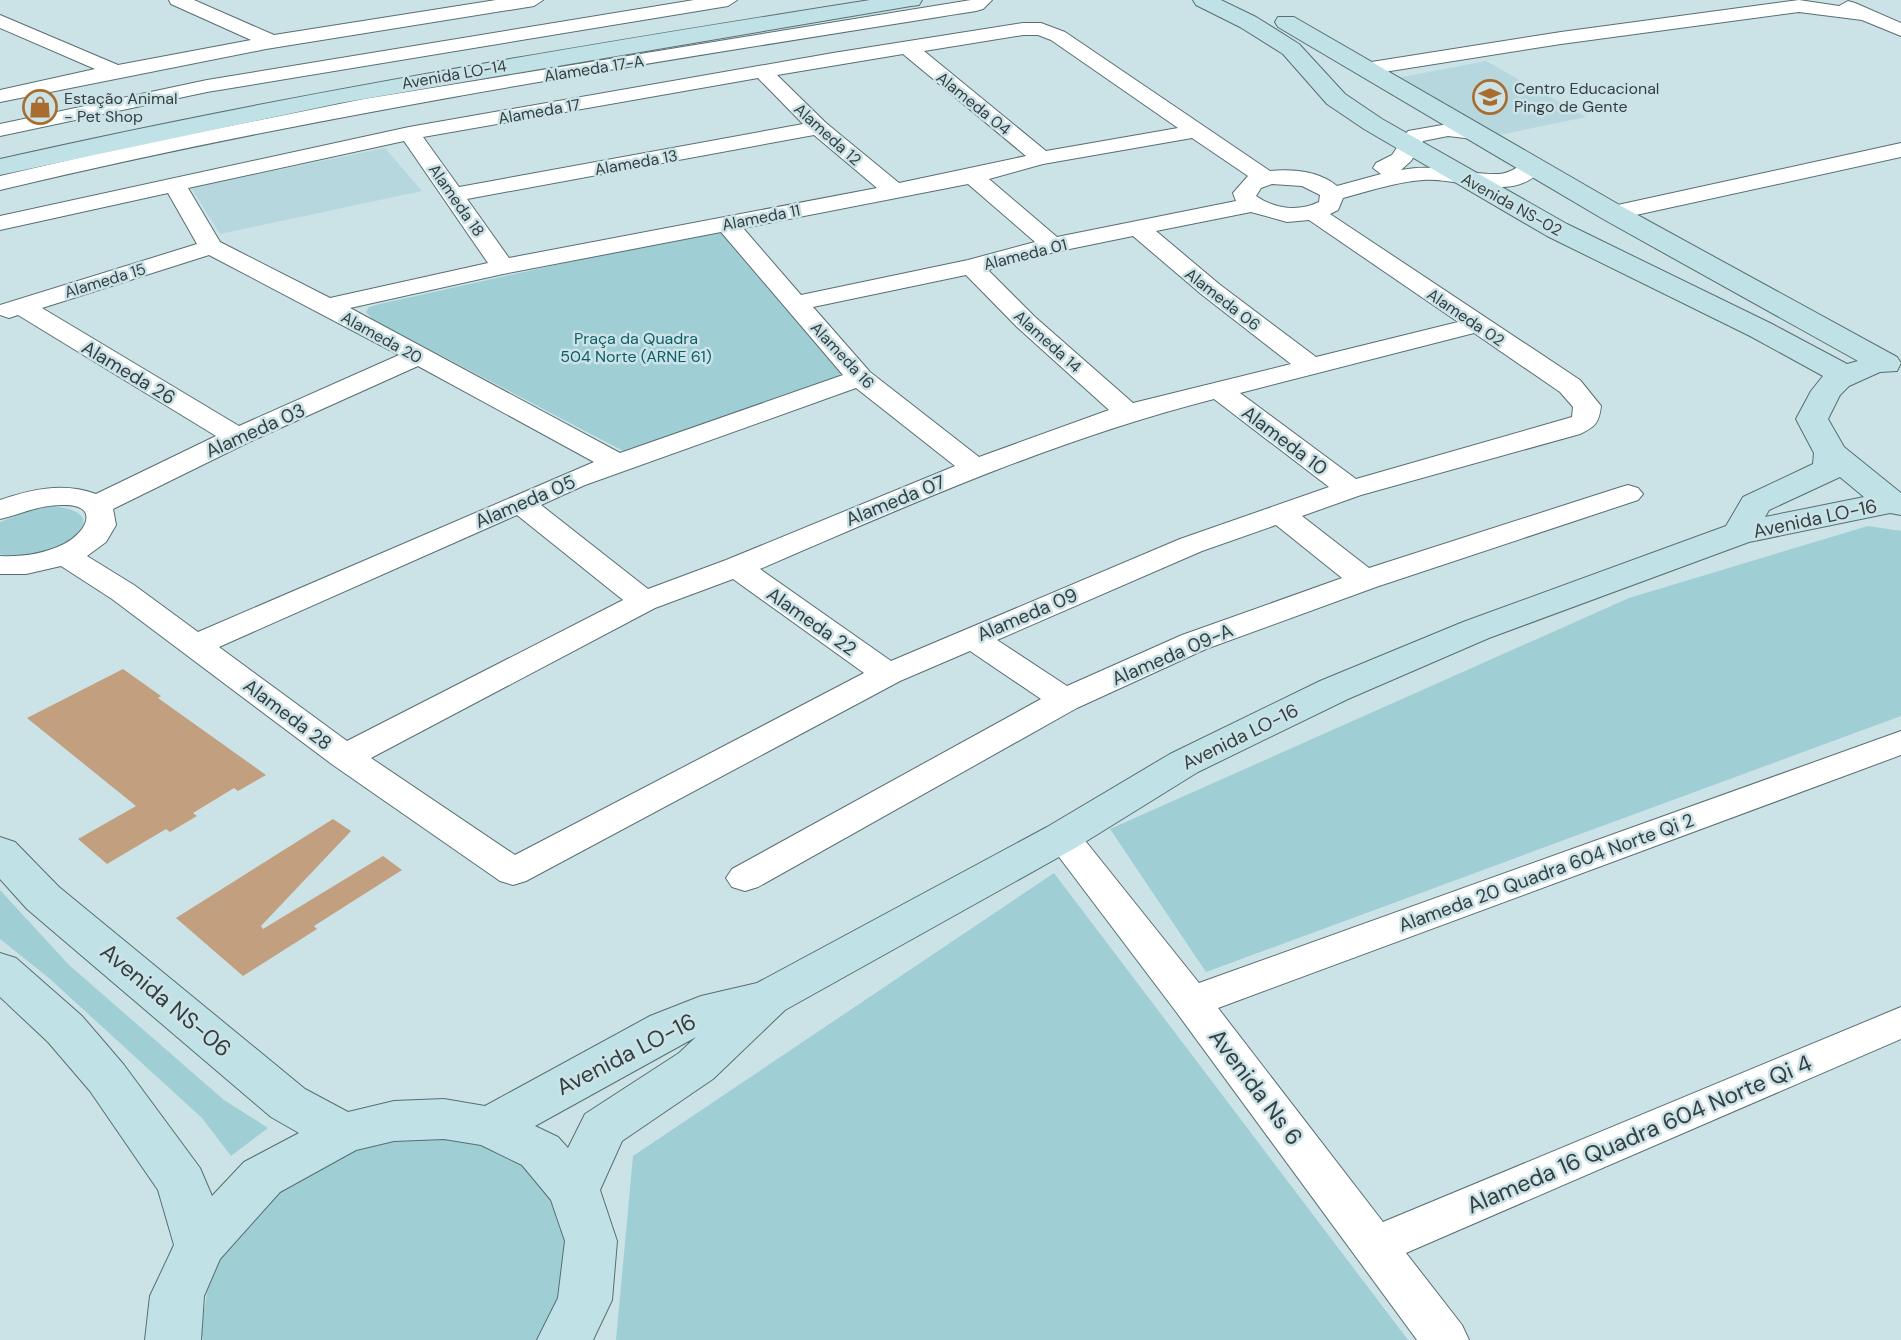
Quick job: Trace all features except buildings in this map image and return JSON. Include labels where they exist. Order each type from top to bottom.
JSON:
[{"type":"street","points":[[186,3],[232,0]]},
{"type":"street","points":[[403,0],[419,17]]},
{"type":"street","points":[[0,96],[113,70],[534,0]]},
{"type":"street","points":[[0,130],[207,86],[651,5],[689,13],[728,0]]},
{"type":"street","name":"Avenida LO-14","points":[[0,149],[310,80],[689,13],[824,0]]},
{"type":"street","name":"Avenida LO-14","points":[[0,167],[119,138],[365,98],[911,0]]},
{"type":"street","name":"Alameda 17-A","points":[[0,184],[365,98],[807,32],[976,5],[983,0]]},
{"type":"street","name":"Avenida NS-02","points":[[1205,0],[1248,22],[1291,49],[1336,99],[1410,145],[1557,230],[1761,330],[1842,374]]},
{"type":"street","points":[[1248,0],[1613,213],[1894,363]]},
{"type":"street","points":[[1833,0],[1901,30]]},
{"type":"street","points":[[186,3],[273,42]]},
{"type":"street","points":[[1365,69],[1803,3],[1867,15]]},
{"type":"street","points":[[0,21],[113,70]]},
{"type":"street","name":"Alameda 17","points":[[0,223],[410,133],[833,58],[989,33],[1034,29],[1046,30],[1077,48],[1196,131]]},
{"type":"street","points":[[807,32],[833,58]]},
{"type":"street","name":"Alameda 04","points":[[907,47],[1042,158]]},
{"type":"street","name":"Alameda 12","points":[[763,72],[818,128],[896,192]]},
{"type":"street","name":"Alameda 13","points":[[454,195],[818,128]]},
{"type":"street","points":[[1326,189],[1396,165],[1406,156],[1416,136],[1448,130],[1473,133]]},
{"type":"street","points":[[1196,131],[1265,178]]},
{"type":"street","name":"Alameda 11","points":[[327,306],[503,267],[896,192],[1042,158],[1196,131]]},
{"type":"street","name":"Alameda 18","points":[[410,133],[503,267]]},
{"type":"street","points":[[1613,213],[1901,150]]},
{"type":"street","points":[[1326,189],[1330,205],[1313,212],[1287,214],[1252,205],[1244,192],[1246,187],[1265,178],[1293,177],[1326,189],[1417,174],[1509,179],[1525,175],[1532,167]]},
{"type":"street","points":[[973,176],[1052,245]]},
{"type":"street","points":[[174,183],[211,247]]},
{"type":"street","name":"Alameda 01","points":[[797,303],[971,267],[1052,245],[1252,205]]},
{"type":"street","name":"Alameda 02","points":[[1313,212],[1476,325],[1543,367],[1581,396],[1588,411],[1585,421],[1570,428]]},
{"type":"street","name":"Alameda 16","points":[[727,224],[860,378],[975,468]]},
{"type":"street","name":"Alameda 06","points":[[1138,228],[1210,289],[1311,366]]},
{"type":"street","name":"Alameda 20","points":[[211,247],[327,306],[617,463]]},
{"type":"street","name":"Alameda 15","points":[[10,309],[211,247]]},
{"type":"street","name":"Alameda 14","points":[[971,267],[1026,322],[1128,413]]},
{"type":"street","name":"Alameda 26","points":[[10,309],[237,437]]},
{"type":"street","name":"Alameda 07","points":[[345,757],[644,601],[737,567],[975,468],[1128,413],[1476,325]]},
{"type":"street","name":"Alameda 03","points":[[95,506],[237,437],[417,357]]},
{"type":"street","points":[[1894,363],[1842,374],[1823,395],[1812,419],[1831,453],[1896,504]]},
{"type":"street","name":"Alameda 05","points":[[197,645],[520,502],[617,463],[860,378]]},
{"type":"street","name":"Alameda 10","points":[[1220,391],[1350,489]]},
{"type":"street","name":"Alameda 09","points":[[513,872],[888,674],[1191,545],[1350,489],[1570,428]]},
{"type":"street","name":"Avenida LO-16","points":[[1740,533],[1755,504],[1829,469],[1831,453]]},
{"type":"street","name":"Alameda 09-A","points":[[745,878],[1065,700],[1194,642],[1365,580],[1628,494]]},
{"type":"street","points":[[0,565],[26,565],[64,555],[94,536],[101,524],[101,514],[95,506],[70,497],[52,496],[3,506]]},
{"type":"street","points":[[520,502],[644,601]]},
{"type":"street","name":"Avenida LO-16","points":[[574,1190],[603,1128],[696,1066],[768,998],[1062,837],[1184,763],[1334,690],[1476,630],[1740,533],[1896,504]]},
{"type":"street","points":[[1280,514],[1365,580]]},
{"type":"street","name":"Alameda 28","points":[[64,555],[123,592],[345,757],[513,872]]},
{"type":"street","name":"Alameda 22","points":[[737,567],[888,674]]},
{"type":"street","points":[[972,638],[1065,700]]},
{"type":"street","name":"Alameda 20 Quadra 604 Norte Qi 2","points":[[1191,1002],[1901,742]]},
{"type":"street","name":"Avenida Ns 6","points":[[1062,837],[1191,1002],[1445,1340]]},
{"type":"street","name":"Avenida NS-06","points":[[0,852],[43,898],[288,1103],[343,1133]]},
{"type":"street","points":[[0,970],[65,1029],[107,1078],[182,1184],[200,1244]]},
{"type":"street","name":"Avenida LO-16","points":[[490,1126],[667,1029],[718,1008],[768,998]]},
{"type":"street","name":"Alameda 16 Quadra 604 Norte Qi 4","points":[[1376,1245],[1901,1022]]},
{"type":"street","points":[[173,1340],[177,1296],[200,1244],[262,1177],[343,1133],[394,1121],[444,1119],[490,1126],[540,1151],[574,1190],[592,1241],[585,1300],[565,1340]]},
{"type":"shaded area","name":"Centro Educacional Pingo de Gente","points":[[1486,61],[1586,117],[1494,136],[1397,78]]},
{"type":"shaded area","points":[[385,148],[422,191],[220,234],[191,188]]},
{"type":"green space","name":"Praça da Quadra 504 Norte (ARNE 61)","points":[[722,228],[850,375],[627,453],[372,319],[366,312],[369,307],[380,304]]},
{"type":"green space","points":[[53,506],[74,511],[83,519],[82,528],[73,538],[58,547],[39,553],[19,556],[0,554],[0,522],[38,507]]},
{"type":"green space","points":[[1868,526],[1901,531],[1901,716],[1206,972],[1110,829],[1629,598]]},
{"type":"green space","points":[[1054,873],[1408,1340],[616,1340],[633,1156]]},
{"type":"green space","points":[[0,890],[69,965],[224,1100],[268,1128],[231,1156],[202,1118],[50,979],[0,939]]},
{"type":"green space","points":[[439,1135],[489,1146],[530,1170],[557,1206],[568,1251],[560,1301],[539,1340],[203,1340],[201,1331],[209,1279],[236,1230],[278,1188],[328,1157],[384,1139]]},
{"type":"place","name":"Centro Educacional Pingo de Gente","points":[[1490,97]]},
{"type":"place","name":"Estação Animal - Pet Shop","points":[[40,107]]}]
